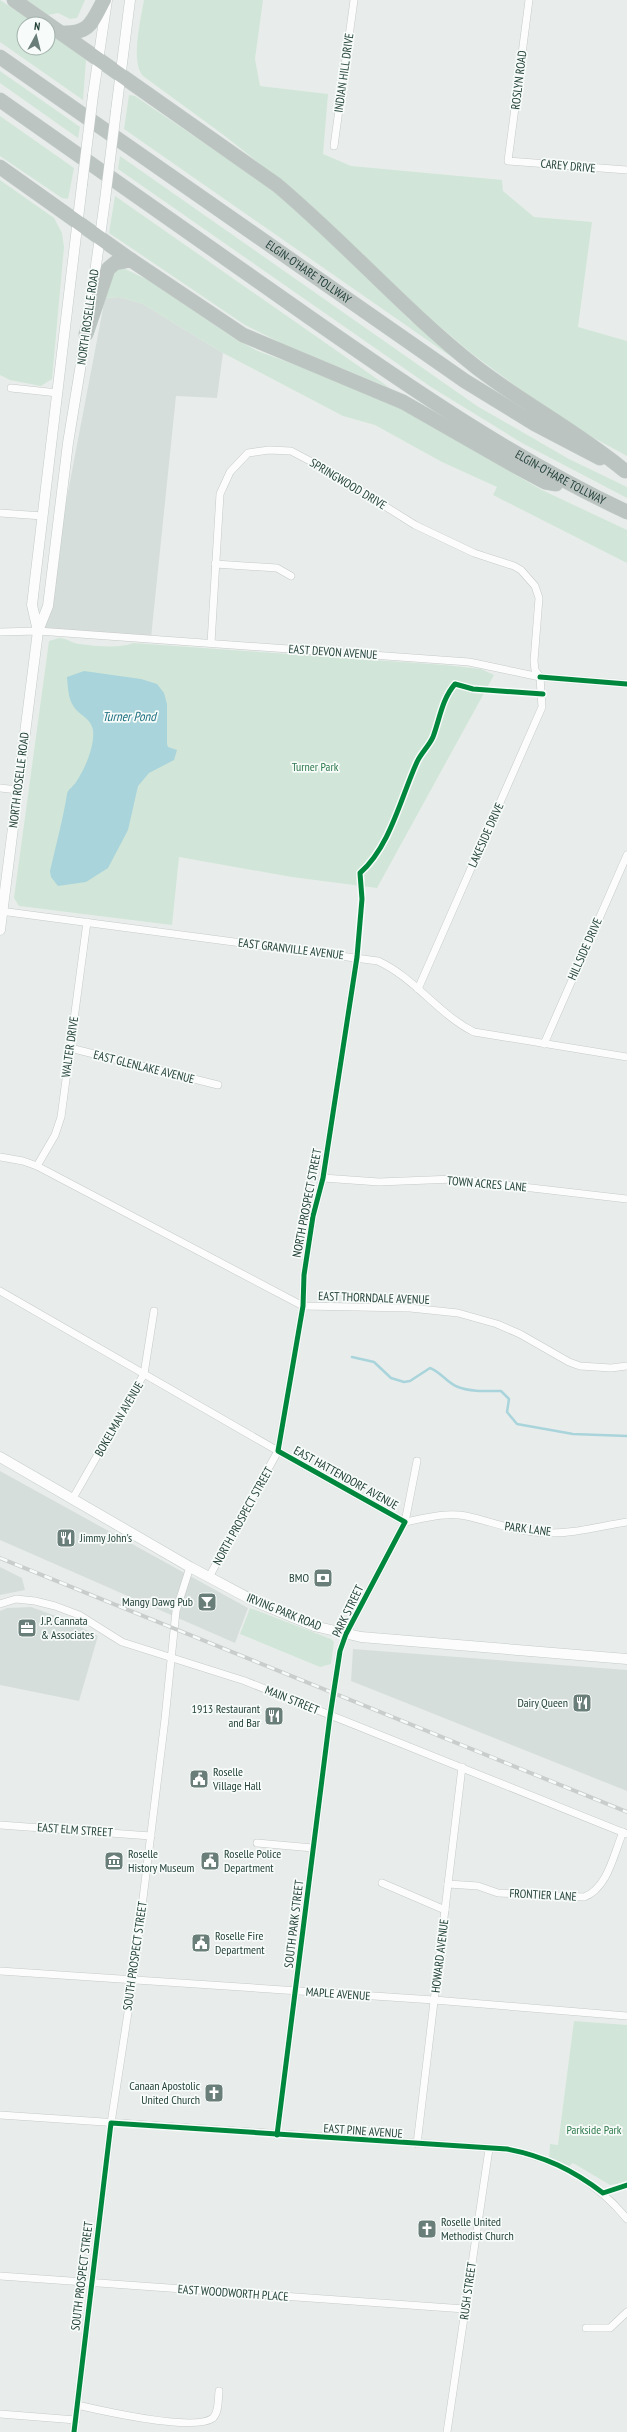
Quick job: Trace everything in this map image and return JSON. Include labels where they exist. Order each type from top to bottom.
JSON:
[{"type":"highway","points":[[14,0],[121,74],[276,185],[308,211],[401,303],[476,367],[538,410],[594,445],[626,472]]},
{"type":"highway","points":[[62,33],[75,34],[89,26],[106,0]]},
{"type":"highway","name":"ELGIN-O'HARE TOLLWAY","points":[[0,57],[465,381],[535,424],[626,472]]},
{"type":"highway","name":"ELGIN-O'HARE TOLLWAY","points":[[0,100],[409,387],[478,432],[577,488],[627,512]]},
{"type":"highway","points":[[0,167],[131,260],[243,335],[403,402],[545,482],[577,488]]},
{"type":"highway","points":[[86,334],[108,269],[115,263],[131,260]]},
{"type":"main road","name":"NORTH ROSELLE ROAD","points":[[38,631],[32,605],[93,95],[106,0]]},
{"type":"main road","name":"NORTH ROSELLE ROAD","points":[[0,930],[1,911],[38,631],[48,606],[68,443],[100,237],[130,0]]},
{"type":"main road","name":"IRVING PARK ROAD","points":[[0,1457],[209,1578],[280,1613],[314,1626],[346,1634],[377,1638],[627,1659]]},
{"type":"street","name":"INDIAN HILL DRIVE","points":[[334,146],[354,0]]},
{"type":"street","name":"ROSLYN ROAD","points":[[508,161],[529,0]]},
{"type":"street","name":"CAREY DRIVE","points":[[508,161],[627,170]]},
{"type":"street","points":[[11,388],[58,393]]},
{"type":"street","name":"SPRINGWOOD DRIVE","points":[[211,643],[220,494],[230,472],[248,453],[269,450],[291,451],[329,470],[415,525],[461,548],[514,566],[521,570],[535,586],[539,598],[534,661],[535,670],[540,677]]},
{"type":"street","points":[[0,513],[43,516]]},
{"type":"street","points":[[215,564],[277,568],[291,576]]},
{"type":"street","name":"EAST DEVON AVENUE","points":[[0,632],[38,631],[469,662],[540,677],[627,684]]},
{"type":"street","name":"LAKESIDE DRIVE","points":[[418,989],[537,720],[542,707],[543,694],[540,677]]},
{"type":"street","points":[[0,788],[18,790]]},
{"type":"street","name":"HILLSIDE DRIVE","points":[[544,1044],[627,855]]},
{"type":"street","name":"EAST GRANVILLE AVENUE","points":[[1,911],[357,958],[388,966],[418,989],[452,1019],[474,1032],[627,1057]]},
{"type":"street","name":"WALTER DRIVE","points":[[37,1166],[51,1144],[59,1125],[87,922]]},
{"type":"street","name":"NORTH PROSPECT STREET","points":[[209,1578],[278,1451],[303,1306],[304,1275],[313,1216],[323,1178],[357,958]]},
{"type":"street","name":"EAST GLENLAKE AVENUE","points":[[70,1048],[218,1085]]},
{"type":"street","name":"EAST THORNDALE AVENUE","points":[[0,1157],[23,1161],[37,1166],[303,1306],[410,1308],[458,1313],[508,1329],[560,1358],[580,1366],[611,1368],[627,1366]]},
{"type":"street","name":"TOWN ACRES LANE","points":[[323,1178],[379,1182],[454,1179],[627,1199]]},
{"type":"street","name":"EAST HATTENDORF AVENUE","points":[[0,1291],[278,1451],[405,1522]]},
{"type":"street","name":"BOKELMAN AVENUE","points":[[73,1498],[144,1374],[154,1311]]},
{"type":"street","name":"PARK STREET","points":[[330,1716],[340,1651],[346,1634],[405,1522],[417,1461]]},
{"type":"street","name":"PARK LANE","points":[[405,1522],[443,1515],[464,1516],[511,1529],[546,1533],[569,1532],[627,1522]]},
{"type":"street","name":"SOUTH PROSPECT STREET","points":[[74,2432],[111,2123],[133,1980],[151,1836],[174,1623],[176,1611],[190,1567]]},
{"type":"street","name":"MAIN STREET","points":[[0,1604],[16,1600],[35,1601],[56,1606],[79,1615],[122,1642],[171,1659],[245,1681],[625,1833]]},
{"type":"street","name":"SOUTH PARK STREET","points":[[276,2134],[330,1716]]},
{"type":"street","name":"HOWARD AVENUE","points":[[417,2144],[462,1767]]},
{"type":"street","name":"EAST ELM STREET","points":[[0,1825],[151,1836]]},
{"type":"street","name":"FRONTIER LANE","points":[[448,1884],[478,1886],[498,1893],[584,1897],[594,1892],[601,1885],[625,1833]]},
{"type":"street","points":[[257,1843],[313,1848]]},
{"type":"street","points":[[382,1883],[445,1910]]},
{"type":"street","name":"MAPLE AVENUE","points":[[0,1971],[434,2000],[627,2016]]},
{"type":"street","name":"EAST PINE AVENUE","points":[[0,2115],[489,2149],[507,2149],[531,2154],[568,2169],[603,2193],[627,2218]]},
{"type":"street","name":"RUSH STREET","points":[[447,2432],[489,2149]]},
{"type":"street","name":"EAST WOODWORTH PLACE","points":[[0,2276],[465,2309]]},
{"type":"street","points":[[586,2328],[610,2328],[627,2312]]},
{"type":"street","points":[[77,2405],[141,2420],[191,2425],[205,2424],[217,2413],[219,2392]]},
{"type":"street","points":[[0,2414],[76,2420]]},
{"type":"shaded area","points":[[120,297],[143,304],[223,353],[217,398],[176,396],[151,638],[42,628],[105,298]]},
{"type":"shaded area","points":[[0,1471],[248,1608],[235,1643],[0,1540]]},
{"type":"shaded area","points":[[0,1567],[22,1578],[25,1590],[0,1595]]},
{"type":"shaded area","points":[[31,1607],[67,1620],[98,1636],[79,1701],[0,1685],[0,1611],[7,1608]]},
{"type":"shaded area","points":[[353,1649],[627,1670],[627,1791],[351,1681]]},
{"type":"green space","points":[[0,0],[24,16],[16,16],[16,53],[0,42]]},
{"type":"green space","points":[[27,0],[85,0],[77,18],[70,19],[58,13],[48,15]]},
{"type":"green space","points":[[144,0],[263,0],[255,59],[260,86],[328,94],[323,154],[351,166],[502,180],[503,191],[534,217],[592,222],[578,327],[627,341],[627,456],[594,438],[536,401],[471,353],[393,287],[310,204],[225,136],[143,76],[137,61],[137,51]]},
{"type":"green space","points":[[56,38],[86,60],[83,100],[20,56],[56,56]]},
{"type":"green space","points":[[0,71],[80,127],[78,138],[0,83]]},
{"type":"green space","points":[[129,95],[135,96],[272,189],[321,233],[410,320],[476,374],[124,129]]},
{"type":"green space","points":[[0,116],[74,168],[68,199],[62,198],[0,156]]},
{"type":"green space","points":[[120,156],[477,406],[569,459],[627,487],[627,498],[522,443],[431,387],[118,169]]},
{"type":"green space","points":[[0,180],[54,218],[62,233],[64,247],[52,379],[41,386],[10,380],[0,375]]},
{"type":"green space","points":[[115,196],[390,388],[283,344],[245,325],[109,233]]},
{"type":"green space","points":[[123,268],[148,280],[235,339],[260,352],[324,375],[401,408],[542,490],[627,530],[627,563],[493,495],[497,487],[442,462],[375,425],[343,416],[223,353],[143,304],[120,297],[105,298],[113,272]]},
{"type":"green space","name":"Turner Park","points":[[59,638],[79,644],[100,646],[121,646],[133,643],[445,665],[481,669],[494,675],[377,888],[292,877],[179,857],[172,925],[19,906],[14,898],[49,641]]},
{"type":"green space","points":[[250,1608],[331,1639],[334,1642],[331,1664],[320,1667],[240,1634]]},
{"type":"green space","name":"Parkside Park","points":[[574,2021],[627,2025],[627,2182],[610,2185],[573,2163],[568,2167],[549,2159],[550,2144],[558,2145]]},
{"type":"water","name":"Turner Pond","points":[[84,671],[141,679],[157,684],[164,693],[167,704],[167,744],[168,747],[177,750],[174,760],[149,773],[138,786],[128,830],[108,868],[86,882],[58,886],[51,877],[50,871],[67,794],[83,771],[91,750],[93,736],[93,730],[90,722],[74,707],[69,697],[67,677]]},
{"type":"waterway","points":[[352,1357],[374,1362],[391,1378],[404,1382],[410,1381],[430,1368],[454,1385],[463,1389],[501,1391],[509,1399],[507,1412],[517,1424],[573,1434],[627,1436]]},
{"type":"railway","points":[[0,1558],[627,1812]]},
{"type":"cycle path","points":[[540,677],[627,684]]},
{"type":"cycle path","points":[[277,2135],[330,1716],[340,1651],[346,1634],[405,1522],[278,1451],[303,1306],[304,1275],[313,1216],[323,1178],[357,957],[362,899],[360,873],[379,850],[387,836],[417,762],[433,737],[444,702],[455,684],[473,689],[543,694]]},
{"type":"cycle path","points":[[74,2432],[111,2123],[507,2149],[521,2152],[558,2165],[581,2177],[603,2193],[627,2185]]},
{"type":"place","name":"Jimmy John's","points":[[66,1538]]},
{"type":"place","name":"BMO","points":[[323,1578]]},
{"type":"place","name":"Mangy Dawg Pub","points":[[207,1602]]},
{"type":"place","name":"J.P. Cannata & Associates","points":[[27,1628]]},
{"type":"place","name":"Dairy Queen","points":[[582,1703]]},
{"type":"place","name":"1913 Restaurant and Bar","points":[[274,1716]]},
{"type":"place","name":"Roselle Village Hall","points":[[199,1779]]},
{"type":"place","name":"Roselle History Museum","points":[[114,1861]]},
{"type":"place","name":"Roselle Police Department","points":[[210,1861]]},
{"type":"place","name":"Roselle Fire Department","points":[[201,1943]]},
{"type":"place","name":"Canaan Apostolic United Church","points":[[214,2093]]},
{"type":"place","name":"Roselle United Methodist Church","points":[[427,2229]]}]
